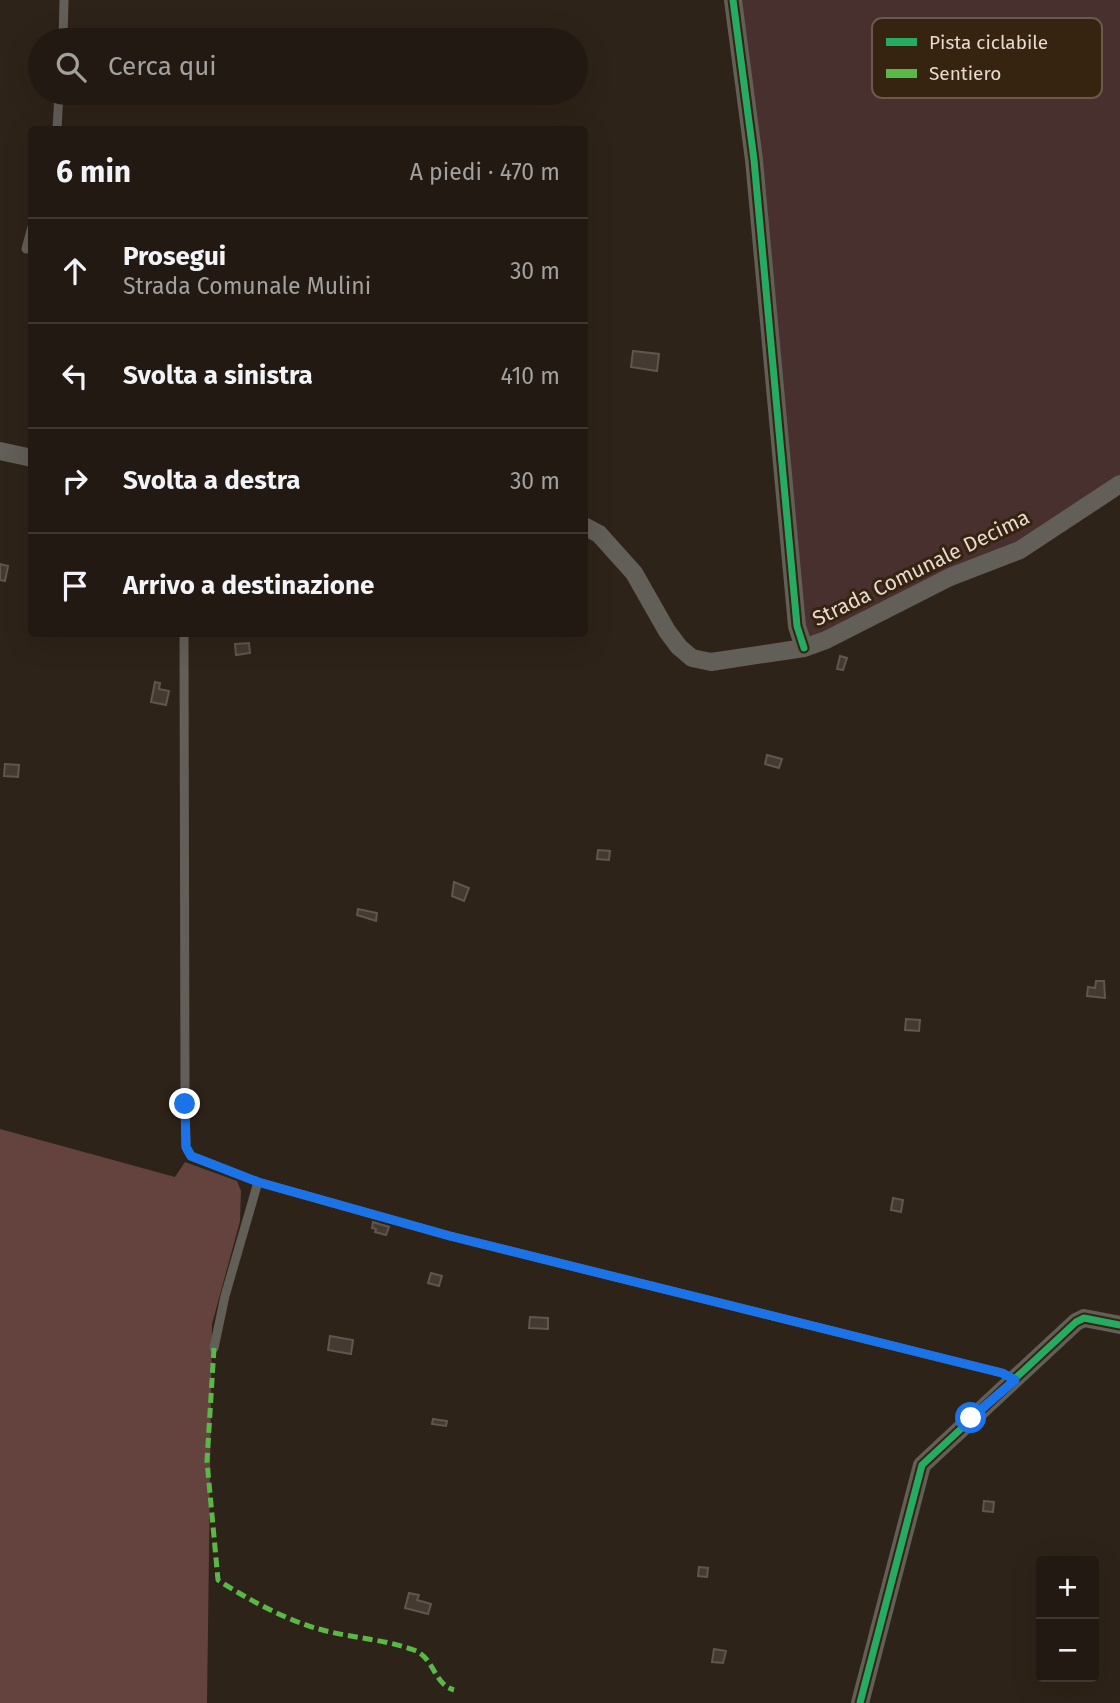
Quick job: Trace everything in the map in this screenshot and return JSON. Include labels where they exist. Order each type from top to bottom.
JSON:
[{"type":"street","points":[[733,0],[754,160],[797,626],[804,648]]},
{"type":"street","points":[[0,451],[28,457]]},
{"type":"street","name":"Strada Comunale Decima","points":[[588,528],[599,534],[634,573],[667,631],[692,658],[711,662],[804,648],[826,640],[950,577],[1020,550],[1120,484]]},
{"type":"street","points":[[860,1703],[918,1472],[1084,1318],[1120,1325]]},
{"type":"lane","points":[[63,28],[64,0]]},
{"type":"lane","points":[[57,126],[58,105]]},
{"type":"lane","points":[[26,249],[28,242]]},
{"type":"lane","points":[[184,637],[186,1147],[191,1156],[258,1182],[450,1236],[1002,1373],[1015,1380]]},
{"type":"lane","points":[[214,1349],[225,1296],[258,1182]]},
{"type":"shaded area","points":[[738,0],[1120,0],[1120,478],[1018,544],[810,640],[802,624]]},
{"type":"shaded area","points":[[0,1129],[175,1177],[185,1162],[237,1181],[241,1191],[240,1221],[212,1324],[207,1703],[0,1703]]},
{"type":"building","points":[[633,351],[659,354],[657,371],[631,367]]},
{"type":"building","points":[[0,564],[8,566],[5,581],[0,580]]},
{"type":"building","points":[[249,643],[250,653],[236,655],[235,644]]},
{"type":"building","points":[[840,656],[847,658],[843,670],[837,669]]},
{"type":"building","points":[[155,682],[160,683],[159,689],[169,691],[166,705],[151,702]]},
{"type":"building","points":[[767,755],[782,759],[779,768],[765,764]]},
{"type":"building","points":[[5,764],[19,765],[18,777],[4,776]]},
{"type":"building","points":[[598,850],[610,851],[609,860],[597,859]]},
{"type":"building","points":[[454,882],[469,888],[464,901],[452,896]]},
{"type":"building","points":[[358,909],[377,913],[376,921],[357,915]]},
{"type":"building","points":[[1096,981],[1104,981],[1105,998],[1087,996],[1088,987],[1095,988]]},
{"type":"building","points":[[906,1019],[920,1020],[919,1031],[905,1030]]},
{"type":"building","points":[[893,1198],[903,1200],[901,1212],[891,1210]]},
{"type":"building","points":[[373,1222],[389,1227],[386,1235],[375,1232],[376,1229],[372,1228]]},
{"type":"building","points":[[431,1273],[442,1276],[439,1286],[428,1283]]},
{"type":"building","points":[[530,1317],[548,1318],[548,1329],[529,1328]]},
{"type":"building","points":[[330,1336],[353,1340],[351,1354],[328,1350]]},
{"type":"building","points":[[433,1419],[447,1421],[446,1426],[432,1424]]},
{"type":"building","points":[[984,1501],[994,1502],[993,1512],[983,1511]]},
{"type":"building","points":[[699,1567],[708,1568],[707,1577],[698,1576]]},
{"type":"building","points":[[409,1593],[419,1595],[417,1600],[431,1604],[428,1614],[405,1608]]},
{"type":"building","points":[[714,1649],[726,1651],[723,1663],[712,1662]]},
{"type":"marked path","points":[[214,1348],[207,1461],[218,1580],[267,1608],[307,1625],[414,1650],[426,1659],[442,1682],[454,1690]]},
{"type":"cycle path","points":[[733,0],[754,160],[797,626],[804,648]]},
{"type":"cycle path","points":[[860,1703],[922,1465],[1076,1322],[1084,1318],[1120,1325]]},
{"type":"route","points":[[185,1104],[186,1147],[191,1156],[258,1182],[450,1236],[1002,1373],[1015,1380],[971,1418]]}]
